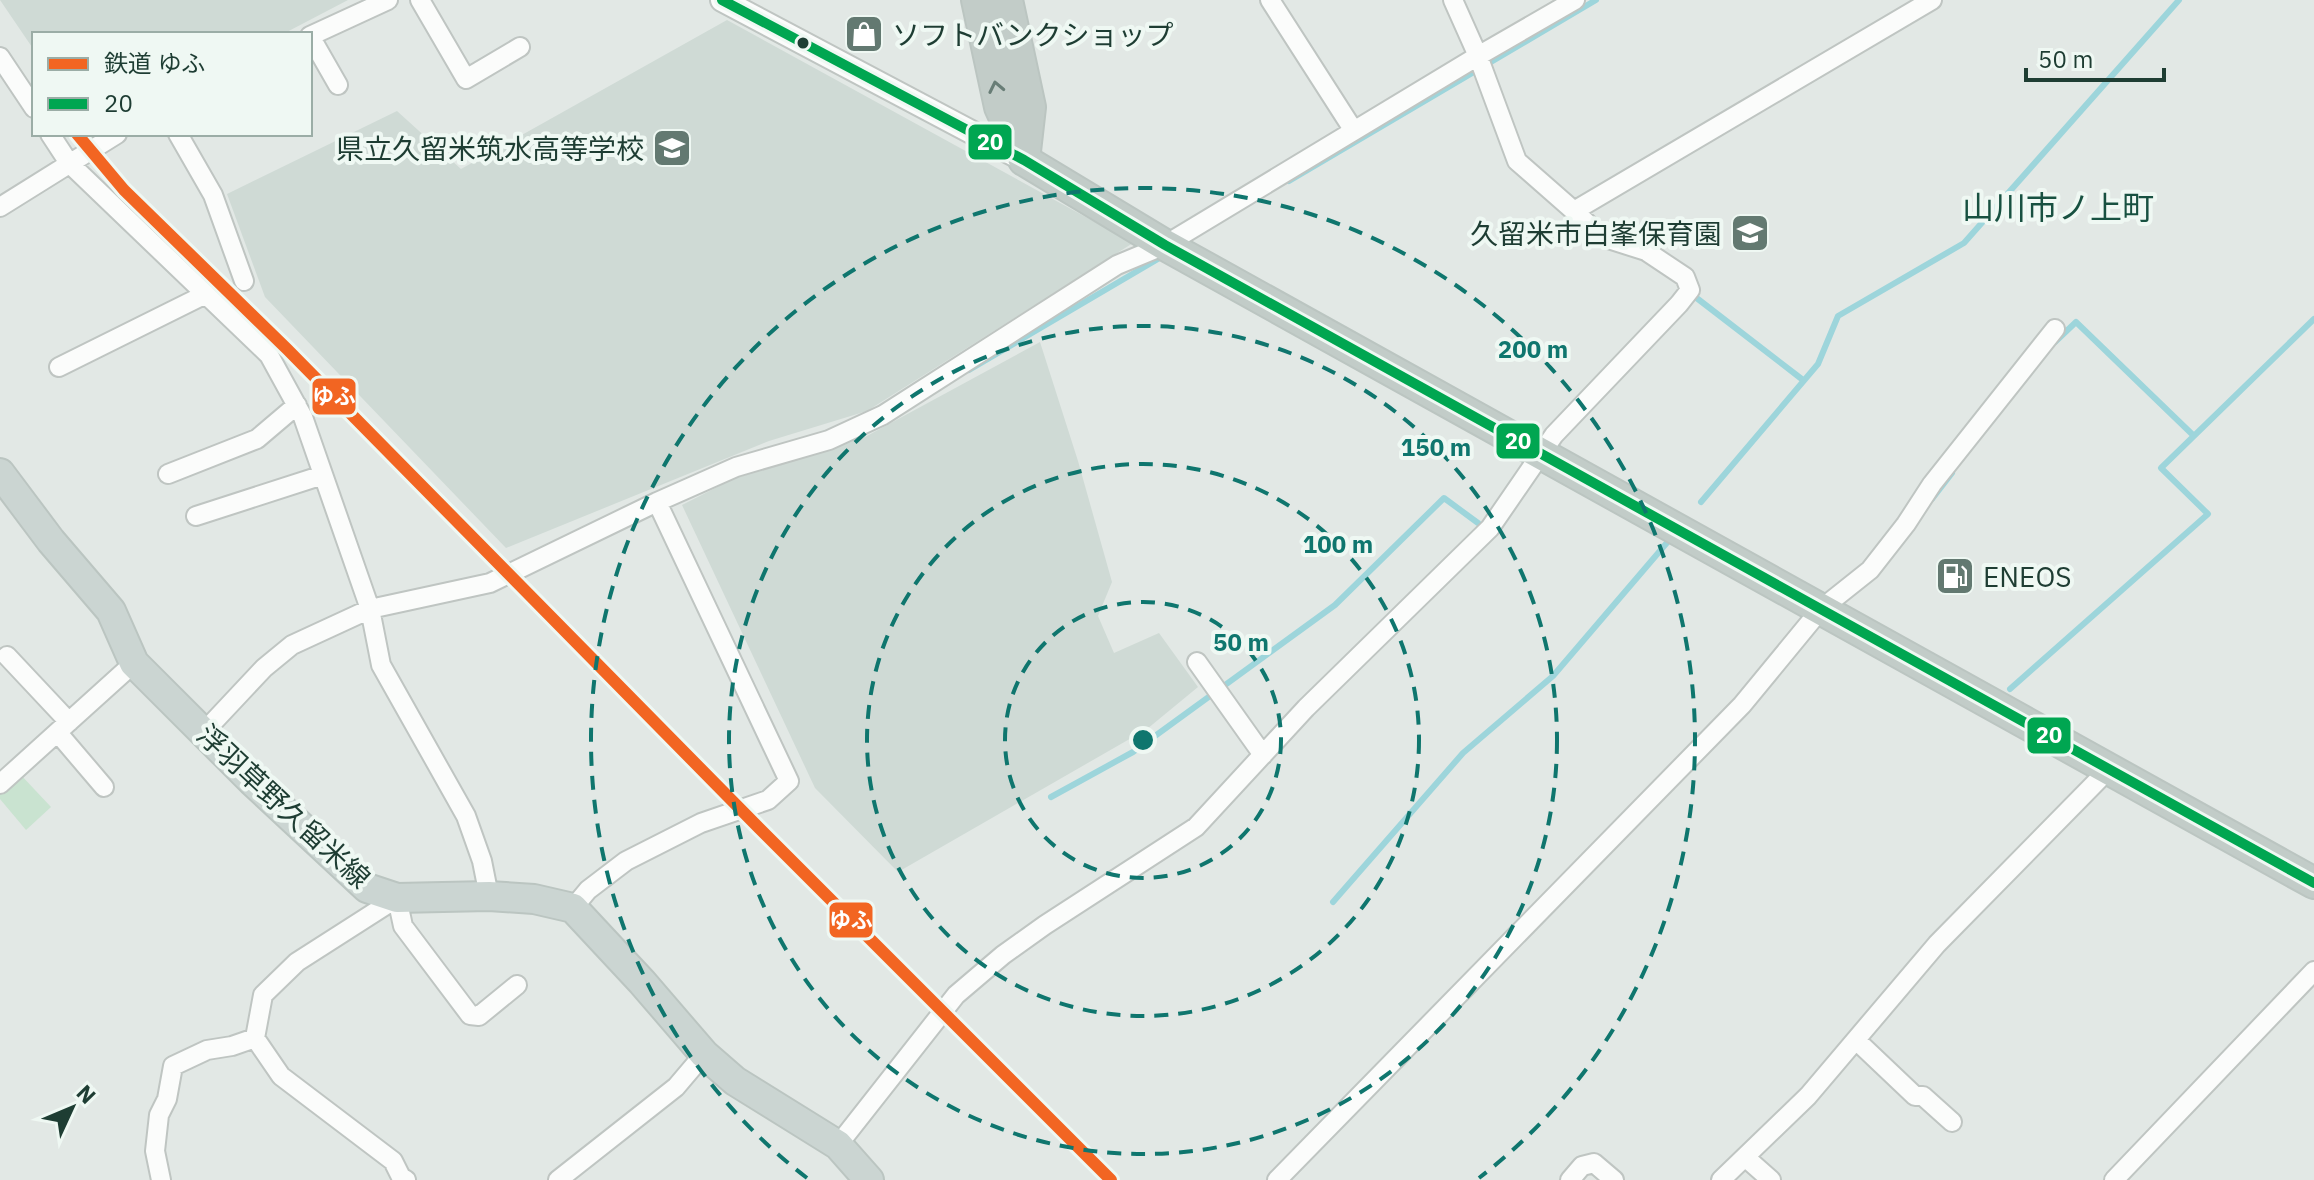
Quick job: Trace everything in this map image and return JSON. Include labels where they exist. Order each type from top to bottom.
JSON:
[{"type":"highway","points":[[977,0],[1000,107],[1024,160],[1165,245],[2314,883]]},
{"type":"highway","points":[[1007,0],[1030,107],[1024,160]]},
{"type":"main road","name":"浮羽草野久留米線","points":[[0,473],[51,541],[111,611],[134,663],[203,733],[367,888],[397,898],[489,896],[534,899],[573,908]]},
{"type":"main road","points":[[573,908],[704,1054],[735,1081],[838,1145],[869,1180]]},
{"type":"street","points":[[312,35],[388,0]]},
{"type":"street","points":[[420,0],[466,79],[520,47]]},
{"type":"street","points":[[722,0],[1024,160]]},
{"type":"street","points":[[1270,0],[1354,131]]},
{"type":"street","points":[[838,1145],[956,995],[1045,925],[1196,827],[1306,708],[1490,528],[1554,435],[1626,362],[1690,290],[1685,277],[1646,251],[1602,237],[1517,161],[1478,56],[1453,0]]},
{"type":"street","points":[[203,733],[264,668],[292,645],[370,609],[490,583],[736,467],[829,440],[883,415],[1117,265],[1165,245],[1575,0]]},
{"type":"street","points":[[1574,211],[1932,0]]},
{"type":"street","points":[[312,40],[338,85]]},
{"type":"street","points":[[0,57],[32,105]]},
{"type":"street","points":[[51,136],[69,163],[269,355],[303,417],[370,609],[381,665],[466,816],[482,861],[489,896]]},
{"type":"street","points":[[0,207],[114,136]]},
{"type":"street","points":[[179,136],[213,195],[244,281]]},
{"type":"street","points":[[59,367],[206,294]]},
{"type":"street","points":[[1277,1180],[1742,705],[1821,609],[1870,570],[1906,524],[1940,472],[2055,329]]},
{"type":"street","points":[[168,474],[257,439],[297,405]]},
{"type":"street","points":[[196,516],[323,475]]},
{"type":"street","points":[[573,908],[588,890],[626,861],[701,823],[768,800],[789,781],[657,502]]},
{"type":"street","points":[[7,656],[64,728],[104,787]]},
{"type":"street","points":[[1197,662],[1263,755]]},
{"type":"street","points":[[0,784],[134,663]]},
{"type":"street","points":[[1721,1180],[1808,1096],[1937,944],[2110,768]]},
{"type":"street","points":[[401,1179],[393,1161],[281,1076],[255,1038],[263,995],[297,962],[397,898],[403,926],[470,1015],[479,1016],[517,985]]},
{"type":"street","points":[[2114,1180],[2314,971]]},
{"type":"street","points":[[161,1180],[155,1151],[159,1115],[167,1099],[173,1066],[207,1050],[255,1038]]},
{"type":"street","points":[[1856,1040],[1915,1096],[1923,1096],[1952,1122]]},
{"type":"street","points":[[558,1180],[676,1087],[704,1054]]},
{"type":"street","points":[[1745,1157],[1771,1180]]},
{"type":"street","points":[[1570,1180],[1582,1166],[1594,1163],[1614,1180]]},
{"type":"shaded area","points":[[0,0],[348,0],[287,32],[32,32],[32,47]]},
{"type":"shaded area","points":[[727,20],[1133,243],[867,411],[769,441],[506,548],[265,297],[227,194],[397,111],[461,169]]},
{"type":"shaded area","points":[[1040,342],[1112,582],[1098,616],[1114,653],[1159,633],[1198,687],[1147,729],[898,872],[815,788],[682,505],[733,479],[865,437]]},
{"type":"green space","points":[[19,773],[51,807],[26,830],[0,799],[0,793]]},
{"type":"waterway","points":[[1289,181],[1596,0]]},
{"type":"waterway","points":[[1701,502],[1818,364],[1838,316],[1964,243],[2179,0]]},
{"type":"waterway","points":[[969,370],[1163,256]]},
{"type":"waterway","points":[[1694,296],[1803,380]]},
{"type":"waterway","points":[[2010,689],[2208,514],[2161,468],[2314,319]]},
{"type":"waterway","points":[[2055,342],[2076,322],[2194,436]]},
{"type":"waterway","points":[[1932,499],[1952,473]]},
{"type":"waterway","points":[[1051,797],[1133,752],[1335,605],[1444,498],[1478,523]]},
{"type":"waterway","points":[[1333,902],[1463,753],[1553,676],[1671,538]]},
{"type":"rail line","name":"ゆふ","points":[[79,136],[124,190],[287,349],[1111,1180]]},
{"type":"transit line","name":"20","points":[[722,0],[1024,160],[1165,245],[2314,883]]},
{"type":"place","name":"ソフトバンクショップ","points":[[864,34]]},
{"type":"place","name":"県立久留米筑水高等学校","points":[[672,148]]},
{"type":"place","name":"久留米市白峯保育園","points":[[1750,233]]},
{"type":"place","name":"ENEOS","points":[[1955,576]]},
{"type":"district","name":"山川市ノ上町","points":[[2058,207]]}]
